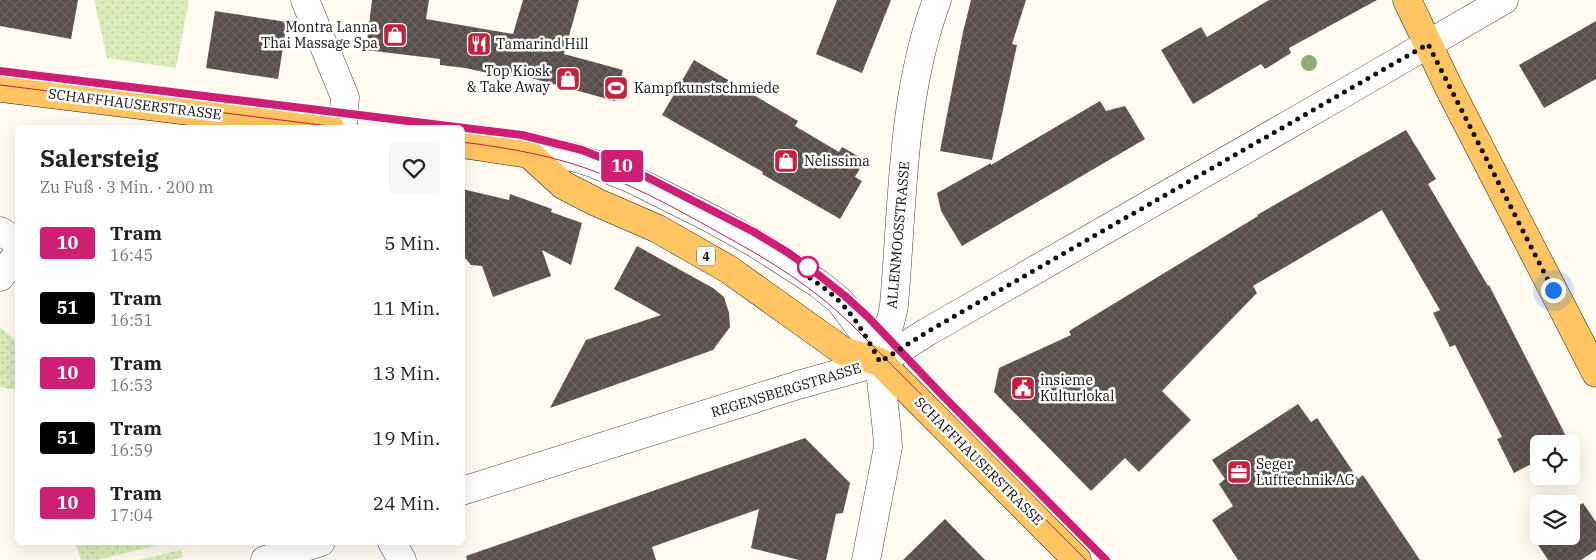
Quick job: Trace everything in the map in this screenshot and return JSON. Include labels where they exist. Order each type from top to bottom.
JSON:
[{"type":"main road","points":[[1407,0],[1596,373]]},
{"type":"main road","name":"SCHAFFHAUSERSTRASSE","points":[[0,88],[305,125]]},
{"type":"main road","name":"SCHAFFHAUSERSTRASSE","points":[[465,144],[529,154],[563,185],[596,202],[658,229],[728,269],[843,350],[880,362],[1077,560]]},
{"type":"street","points":[[305,0],[345,97],[343,125]]},
{"type":"street","name":"ALLENMOOSSTRASSE","points":[[866,560],[888,448],[880,362],[894,308],[907,127],[918,65],[937,0]]},
{"type":"street","name":"REGENSBERGSTRASSE","points":[[465,490],[798,385],[880,362],[927,332],[1504,0]]},
{"type":"street","name":"SCHAFFHAUSERSTRASSE","points":[[529,154],[573,157],[595,164],[640,183],[755,242],[819,284],[840,301],[864,333],[880,362]]},
{"type":"street","points":[[0,231],[15,240]]},
{"type":"street","points":[[0,277],[15,257]]},
{"type":"street","points":[[265,560],[312,545]]},
{"type":"street","points":[[394,545],[402,560]]},
{"type":"green space","points":[[94,0],[189,0],[176,68],[107,58]]},
{"type":"green space","points":[[0,327],[15,340],[15,390],[0,387]]},
{"type":"green space","points":[[77,545],[158,545],[97,560],[81,560]]},
{"type":"green space","points":[[181,550],[183,557],[172,560],[139,560]]},
{"type":"building","points":[[0,0],[78,0],[71,39],[0,26]]},
{"type":"building","points":[[372,0],[429,0],[426,19],[513,34],[523,0],[579,0],[564,54],[623,70],[615,101],[494,68],[493,74],[440,65],[440,59],[366,50]]},
{"type":"building","points":[[837,0],[891,0],[862,73],[816,54]]},
{"type":"building","points":[[971,0],[1026,0],[1012,44],[1017,45],[992,160],[940,151]]},
{"type":"building","points":[[1269,0],[1377,0],[1289,48],[1291,53],[1265,69],[1261,64],[1193,104],[1161,50],[1201,27],[1207,37]]},
{"type":"building","points":[[215,11],[287,22],[278,79],[206,68]]},
{"type":"building","points":[[1596,21],[1596,79],[1544,108],[1519,65]]},
{"type":"building","points":[[694,60],[798,121],[795,126],[839,152],[842,147],[865,160],[855,177],[862,181],[840,219],[762,174],[763,172],[662,115]]},
{"type":"building","points":[[1100,101],[1106,111],[1125,106],[1145,139],[962,246],[941,211],[937,193],[991,163],[991,165]]},
{"type":"building","points":[[1406,130],[1436,179],[1428,184],[1489,285],[1565,435],[1530,435],[1530,465],[1514,473],[1497,439],[1502,437],[1455,345],[1450,347],[1433,313],[1440,310],[1382,210],[1253,286],[1257,293],[1162,391],[1191,420],[1139,472],[1125,458],[1091,491],[994,392],[999,368],[1071,335],[1069,331],[1257,215]]},
{"type":"building","points":[[465,190],[509,200],[510,194],[552,209],[551,212],[582,223],[571,265],[542,250],[551,276],[493,297],[482,266],[471,265],[465,258]]},
{"type":"building","points":[[637,246],[713,288],[724,297],[729,313],[730,327],[713,350],[550,408],[586,340],[661,315],[614,289]]},
{"type":"building","points":[[1298,404],[1311,422],[1317,418],[1358,479],[1363,475],[1420,560],[1238,560],[1212,520],[1233,506],[1219,484],[1225,479],[1212,460]]},
{"type":"building","points":[[805,438],[850,483],[843,513],[836,514],[826,560],[799,560],[751,548],[759,509],[652,547],[656,560],[467,560],[466,556]]},
{"type":"building","points":[[1583,503],[1596,522],[1596,550],[1581,560],[1548,560],[1538,545],[1580,545],[1580,505]]},
{"type":"building","points":[[945,519],[985,560],[903,560]]},
{"type":"tram line","points":[[0,71],[440,125]]},
{"type":"tram line","name":"10","points":[[0,71],[443,125]]},
{"type":"tram line","points":[[0,85],[321,125]]},
{"type":"tram line","points":[[465,128],[522,135],[582,150],[635,171],[673,189],[754,233],[804,264],[826,280],[868,317],[944,397],[1106,560]]},
{"type":"tram line","name":"10","points":[[465,128],[522,135],[582,150],[609,160],[673,189],[754,232],[787,252],[826,280],[868,317],[944,397],[1106,560]]},
{"type":"tram line","points":[[465,142],[549,157],[583,167],[615,180],[647,194],[694,219],[759,255],[792,276],[823,299],[852,325],[1086,560]]},
{"type":"place","name":"Montra Lanna Thai Massage Spa","points":[[395,35]]},
{"type":"place","name":"Tamarind Hill","points":[[479,44]]},
{"type":"place","name":"Top Kiosk & Take Away","points":[[568,79]]},
{"type":"place","name":"Kampfkunstschmiede","points":[[616,88]]},
{"type":"place","name":"Nelissima","points":[[786,161]]},
{"type":"place","name":"insieme Kulturlokal","points":[[1023,388]]},
{"type":"place","name":"Seger Lufttechnik AG","points":[[1239,472]]},
{"type":"route","points":[[808,267],[802,273],[840,301],[864,333],[880,362],[927,332],[1428,44],[1553,290]]}]
